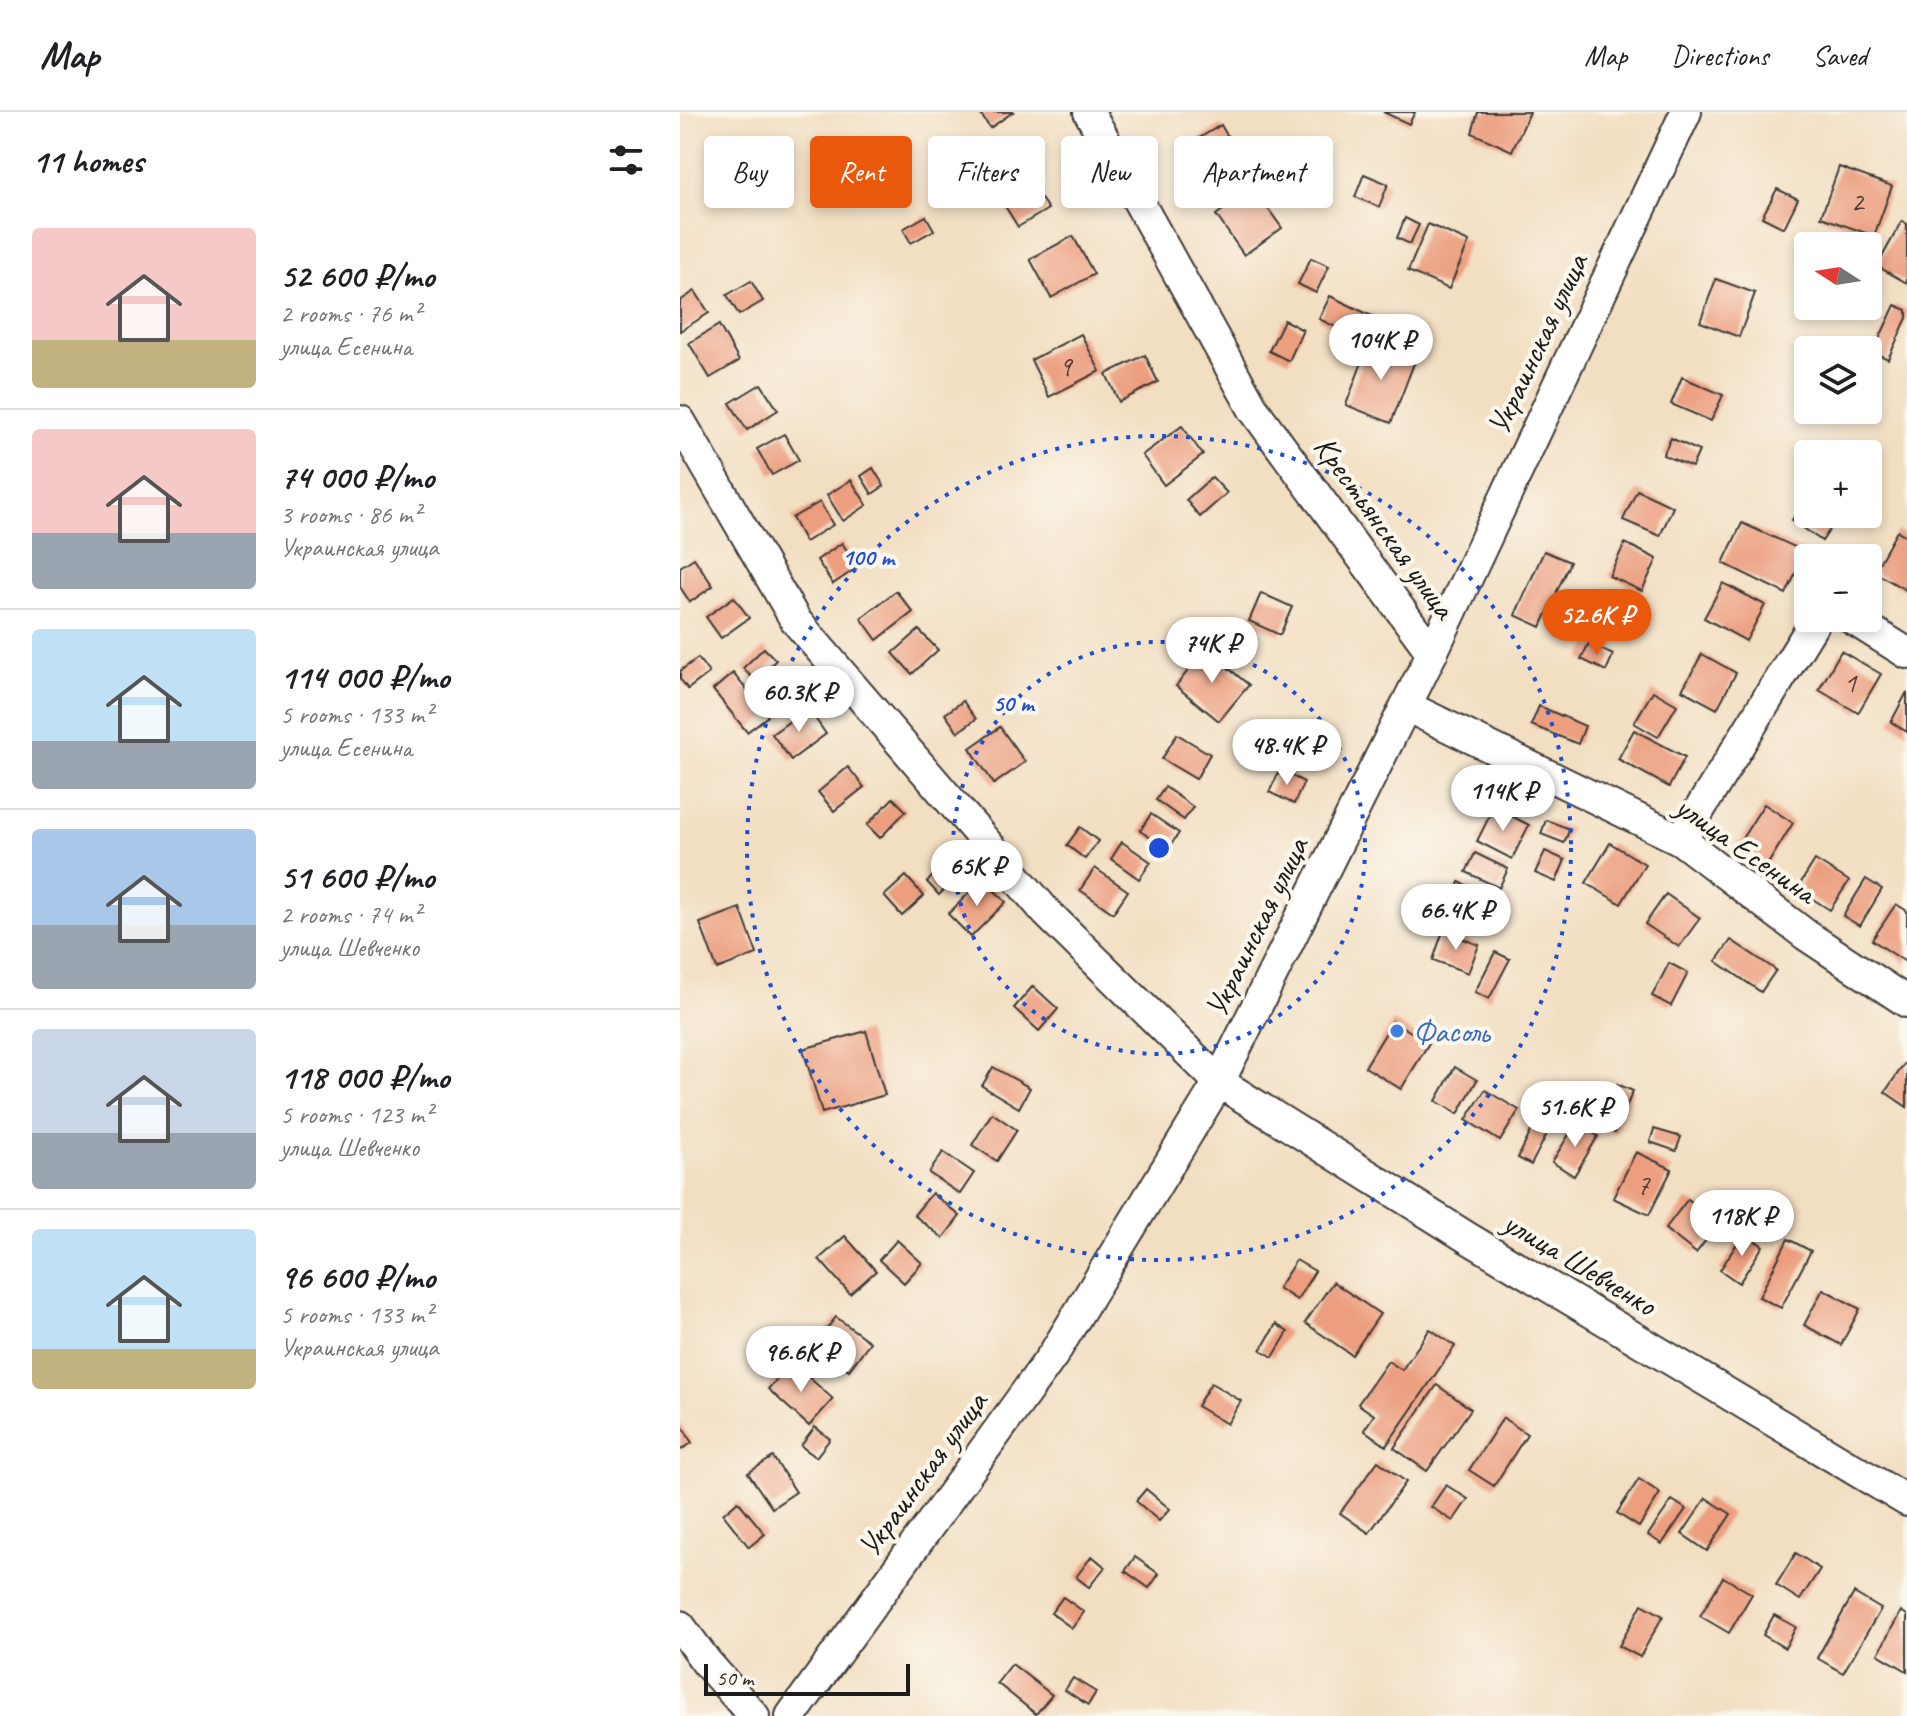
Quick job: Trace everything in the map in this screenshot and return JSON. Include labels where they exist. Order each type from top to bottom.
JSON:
[{"type":"street","name":"Крестьянская улица","points":[[1089,112],[1254,410],[1432,653]]},
{"type":"street","name":"Украинская улица","points":[[791,1716],[1053,1355],[1219,1082],[1432,653],[1686,112]]},
{"type":"street","name":"улица Шевченко","points":[[680,421],[796,621],[1046,912],[1219,1082],[1468,1238],[1907,1501]]},
{"type":"street","points":[[1681,840],[1808,632]]},
{"type":"street","points":[[1873,632],[1907,653]]},
{"type":"street","name":"улица Есенина","points":[[1406,706],[1681,840],[1806,935],[1907,1002]]},
{"type":"street","points":[[680,1626],[707,1663],[754,1716]]},
{"type":"building","points":[[979,112],[1013,112],[990,128]]},
{"type":"building","points":[[1383,112],[1415,112],[1409,124]]},
{"type":"building","points":[[1478,112],[1530,112],[1512,151],[1472,133]]},
{"type":"building","points":[[1221,125],[1227,136],[1203,136]]},
{"type":"building","points":[[1839,167],[1892,186],[1875,232],[1863,232],[1821,217]]},
{"type":"building","points":[[1364,174],[1388,184],[1379,207],[1355,197]]},
{"type":"building","points":[[1777,189],[1798,199],[1784,228],[1762,217]]},
{"type":"building","points":[[1045,204],[1048,209],[1018,227],[1006,208],[1045,208]]},
{"type":"building","points":[[1226,208],[1268,208],[1282,228],[1244,255],[1216,215]]},
{"type":"building","points":[[926,216],[934,230],[911,243],[903,229]]},
{"type":"building","points":[[1405,218],[1419,225],[1410,244],[1397,238]]},
{"type":"building","points":[[1902,221],[1907,224],[1907,283],[1882,269],[1882,257]]},
{"type":"building","points":[[1428,224],[1469,242],[1449,289],[1408,271]]},
{"type":"building","points":[[1073,236],[1094,274],[1051,298],[1030,259]]},
{"type":"building","points":[[1311,258],[1329,266],[1316,293],[1298,284]]},
{"type":"building","points":[[1716,279],[1755,293],[1739,337],[1700,322]]},
{"type":"building","points":[[751,281],[763,301],[739,315],[727,295]]},
{"type":"building","points":[[695,291],[709,313],[680,331],[680,301]]},
{"type":"building","points":[[1330,296],[1374,317],[1363,340],[1319,319]]},
{"type":"building","points":[[1895,305],[1907,310],[1907,318],[1888,359],[1882,356],[1880,336]]},
{"type":"building","points":[[1284,320],[1303,330],[1289,361],[1269,351]]},
{"type":"building","points":[[719,325],[739,361],[710,378],[689,343]]},
{"type":"building","points":[[1081,334],[1100,371],[1049,397],[1031,360]]},
{"type":"building","points":[[1370,341],[1416,358],[1391,423],[1346,405]]},
{"type":"building","points":[[1145,355],[1158,382],[1119,402],[1106,374]]},
{"type":"building","points":[[1682,377],[1723,395],[1711,421],[1671,404]]},
{"type":"building","points":[[761,384],[778,410],[747,430],[730,403]]},
{"type":"building","points":[[1182,426],[1203,455],[1164,485],[1142,455]]},
{"type":"building","points":[[784,434],[799,460],[772,475],[757,449]]},
{"type":"building","points":[[1671,438],[1699,451],[1692,467],[1663,455]]},
{"type":"building","points":[[873,468],[884,486],[872,494],[861,476]]},
{"type":"building","points":[[1212,477],[1227,493],[1200,517],[1186,500]]},
{"type":"building","points":[[851,480],[867,505],[843,521],[827,495]]},
{"type":"building","points":[[1637,490],[1673,507],[1660,536],[1623,520]]},
{"type":"building","points":[[820,502],[833,525],[805,542],[792,518]]},
{"type":"building","points":[[1742,523],[1794,547],[1794,577],[1786,594],[1723,563]]},
{"type":"building","points":[[1803,528],[1831,528],[1822,541]]},
{"type":"building","points":[[1897,531],[1907,536],[1906,590],[1882,576],[1882,558]]},
{"type":"building","points":[[842,543],[858,567],[833,584],[817,560]]},
{"type":"building","points":[[1625,543],[1657,559],[1642,591],[1609,576]]},
{"type":"building","points":[[1544,551],[1570,562],[1541,627],[1515,615]]},
{"type":"building","points":[[694,558],[713,586],[690,602],[680,587],[680,567]]},
{"type":"building","points":[[1723,583],[1765,605],[1746,641],[1704,618]]},
{"type":"building","points":[[896,591],[913,612],[877,640],[861,618]]},
{"type":"building","points":[[1261,593],[1292,607],[1280,635],[1249,621]]},
{"type":"building","points":[[734,597],[749,618],[721,638],[706,617]]},
{"type":"building","points":[[919,630],[938,650],[912,674],[893,653]]},
{"type":"building","points":[[1589,643],[1613,655],[1606,671],[1581,659]]},
{"type":"building","points":[[764,648],[776,660],[755,681],[743,668]]},
{"type":"building","points":[[1205,649],[1249,685],[1219,721],[1176,686]]},
{"type":"building","points":[[1841,651],[1881,674],[1858,713],[1819,690]]},
{"type":"building","points":[[1702,654],[1736,673],[1717,709],[1682,690]]},
{"type":"building","points":[[698,658],[709,673],[688,689],[680,679],[680,671]]},
{"type":"building","points":[[784,668],[802,688],[776,710],[759,690]]},
{"type":"building","points":[[733,673],[768,716],[747,732],[713,690]]},
{"type":"building","points":[[1653,691],[1677,705],[1658,737],[1634,723]]},
{"type":"building","points":[[1907,692],[1907,732],[1891,722]]},
{"type":"building","points":[[963,701],[976,719],[958,732],[945,714]]},
{"type":"building","points":[[1539,706],[1585,726],[1578,744],[1531,725]]},
{"type":"building","points":[[808,708],[826,734],[791,760],[772,734]]},
{"type":"building","points":[[1000,727],[1025,762],[994,784],[970,748]]},
{"type":"building","points":[[1634,730],[1685,757],[1669,787],[1618,759]]},
{"type":"building","points":[[1177,734],[1210,754],[1196,779],[1162,759]]},
{"type":"building","points":[[848,767],[864,787],[834,811],[818,792]]},
{"type":"building","points":[[1280,770],[1304,782],[1294,804],[1269,792]]},
{"type":"building","points":[[1165,787],[1193,807],[1184,820],[1156,800]]},
{"type":"building","points":[[893,798],[906,811],[880,838],[867,825]]},
{"type":"building","points":[[1764,804],[1793,823],[1766,867],[1736,848]]},
{"type":"building","points":[[1494,807],[1529,825],[1512,859],[1477,841]]},
{"type":"building","points":[[1151,814],[1179,833],[1168,849],[1140,831]]},
{"type":"building","points":[[1546,820],[1570,829],[1564,843],[1541,834]]},
{"type":"building","points":[[1080,827],[1098,841],[1085,859],[1067,845]]},
{"type":"building","points":[[1122,842],[1151,862],[1139,879],[1111,859]]},
{"type":"building","points":[[1610,843],[1645,864],[1621,904],[1586,883]]},
{"type":"building","points":[[1545,851],[1565,860],[1556,882],[1535,873]]},
{"type":"building","points":[[1475,853],[1508,869],[1499,888],[1466,872]]},
{"type":"building","points":[[953,855],[966,867],[939,895],[927,882]]},
{"type":"building","points":[[1815,860],[1849,881],[1830,910],[1797,889]]},
{"type":"building","points":[[1095,868],[1128,891],[1113,913],[1080,890]]},
{"type":"building","points":[[906,876],[924,896],[902,916],[884,896]]},
{"type":"building","points":[[983,879],[1006,902],[971,937],[948,914]]},
{"type":"building","points":[[1866,879],[1882,889],[1860,926],[1843,916]]},
{"type":"building","points":[[1459,882],[1496,897],[1484,927],[1448,913]]},
{"type":"building","points":[[1666,894],[1700,918],[1679,947],[1645,924]]},
{"type":"building","points":[[1896,904],[1907,911],[1907,963],[1872,940]]},
{"type":"building","points":[[740,908],[757,954],[717,969],[700,923]]},
{"type":"building","points":[[1443,931],[1479,945],[1468,973],[1433,960]]},
{"type":"building","points":[[1731,940],[1776,970],[1761,992],[1716,961]]},
{"type":"building","points":[[1495,952],[1510,959],[1489,999],[1475,992]]},
{"type":"building","points":[[1669,963],[1688,973],[1671,1006],[1652,996]]},
{"type":"building","points":[[1033,986],[1058,1009],[1039,1031],[1014,1008]]},
{"type":"building","points":[[1393,1021],[1429,1043],[1401,1089],[1365,1067]]},
{"type":"building","points":[[866,1031],[885,1095],[822,1113],[803,1049]]},
{"type":"building","points":[[1907,1060],[1907,1107],[1885,1092]]},
{"type":"building","points":[[993,1067],[1030,1088],[1019,1108],[982,1086]]},
{"type":"building","points":[[1455,1067],[1477,1080],[1458,1114],[1436,1101]]},
{"type":"building","points":[[1617,1084],[1633,1091],[1615,1133],[1599,1126]]},
{"type":"building","points":[[1485,1090],[1519,1110],[1500,1141],[1466,1120]]},
{"type":"building","points":[[992,1113],[1017,1130],[997,1161],[972,1145]]},
{"type":"building","points":[[1536,1121],[1550,1128],[1531,1165],[1518,1158]]},
{"type":"building","points":[[1576,1123],[1598,1136],[1574,1176],[1552,1162]]},
{"type":"building","points":[[1654,1129],[1681,1137],[1676,1151],[1650,1142]]},
{"type":"building","points":[[943,1152],[974,1173],[960,1194],[929,1173]]},
{"type":"building","points":[[1636,1152],[1672,1169],[1649,1215],[1613,1198]]},
{"type":"building","points":[[932,1193],[960,1216],[943,1238],[914,1215]]},
{"type":"building","points":[[1688,1199],[1719,1223],[1696,1253],[1665,1229]]},
{"type":"building","points":[[1744,1233],[1763,1246],[1739,1283],[1720,1270]]},
{"type":"building","points":[[845,1236],[876,1271],[850,1294],[819,1259]]},
{"type":"building","points":[[1788,1239],[1811,1251],[1781,1308],[1759,1297]]},
{"type":"building","points":[[897,1240],[922,1263],[904,1283],[879,1260]]},
{"type":"building","points":[[1296,1260],[1315,1271],[1297,1300],[1278,1288]]},
{"type":"building","points":[[1333,1282],[1380,1314],[1352,1355],[1305,1323]]},
{"type":"building","points":[[1823,1289],[1860,1309],[1841,1345],[1804,1325]]},
{"type":"building","points":[[836,1317],[870,1342],[849,1370],[815,1344]]},
{"type":"building","points":[[1276,1324],[1288,1332],[1273,1357],[1261,1350]]},
{"type":"building","points":[[1430,1329],[1455,1346],[1386,1446],[1364,1430],[1374,1415],[1358,1404],[1388,1361],[1402,1370]]},
{"type":"building","points":[[793,1363],[833,1399],[809,1426],[768,1389]]},
{"type":"building","points":[[1211,1383],[1241,1401],[1227,1424],[1197,1406]]},
{"type":"building","points":[[1437,1385],[1471,1409],[1427,1471],[1394,1448]]},
{"type":"building","points":[[1503,1418],[1527,1434],[1494,1486],[1469,1470]]},
{"type":"building","points":[[680,1422],[692,1443],[680,1450]]},
{"type":"building","points":[[815,1427],[830,1439],[816,1457],[801,1446]]},
{"type":"building","points":[[773,1457],[796,1492],[772,1508],[748,1473]]},
{"type":"building","points":[[1378,1461],[1406,1482],[1369,1533],[1340,1513]]},
{"type":"building","points":[[1639,1479],[1660,1493],[1639,1527],[1617,1513]]},
{"type":"building","points":[[1446,1485],[1468,1499],[1453,1521],[1431,1507]]},
{"type":"building","points":[[1146,1489],[1170,1509],[1159,1521],[1136,1501]]},
{"type":"building","points":[[1706,1498],[1731,1514],[1707,1551],[1682,1534]]},
{"type":"building","points":[[1672,1500],[1686,1509],[1662,1544],[1648,1535]]},
{"type":"building","points":[[738,1501],[765,1534],[749,1547],[723,1514]]},
{"type":"building","points":[[1796,1553],[1820,1569],[1800,1600],[1776,1585]]},
{"type":"building","points":[[1092,1556],[1105,1567],[1089,1587],[1076,1577]]},
{"type":"building","points":[[1135,1557],[1159,1574],[1149,1588],[1125,1571]]},
{"type":"building","points":[[1723,1577],[1752,1594],[1729,1633],[1700,1616]]},
{"type":"building","points":[[1854,1593],[1881,1609],[1843,1673],[1817,1658]]},
{"type":"building","points":[[1063,1597],[1084,1612],[1072,1628],[1051,1613]]},
{"type":"building","points":[[1642,1604],[1663,1616],[1640,1657],[1619,1646]]},
{"type":"building","points":[[1901,1611],[1907,1615],[1907,1671],[1878,1654]]},
{"type":"building","points":[[1774,1615],[1796,1627],[1785,1648],[1763,1635]]},
{"type":"building","points":[[1012,1664],[1052,1695],[1036,1714],[997,1683]]},
{"type":"building","points":[[1073,1678],[1096,1692],[1088,1705],[1065,1690]]},
{"type":"place","name":"Фасоль","points":[[1397,1031]]}]
